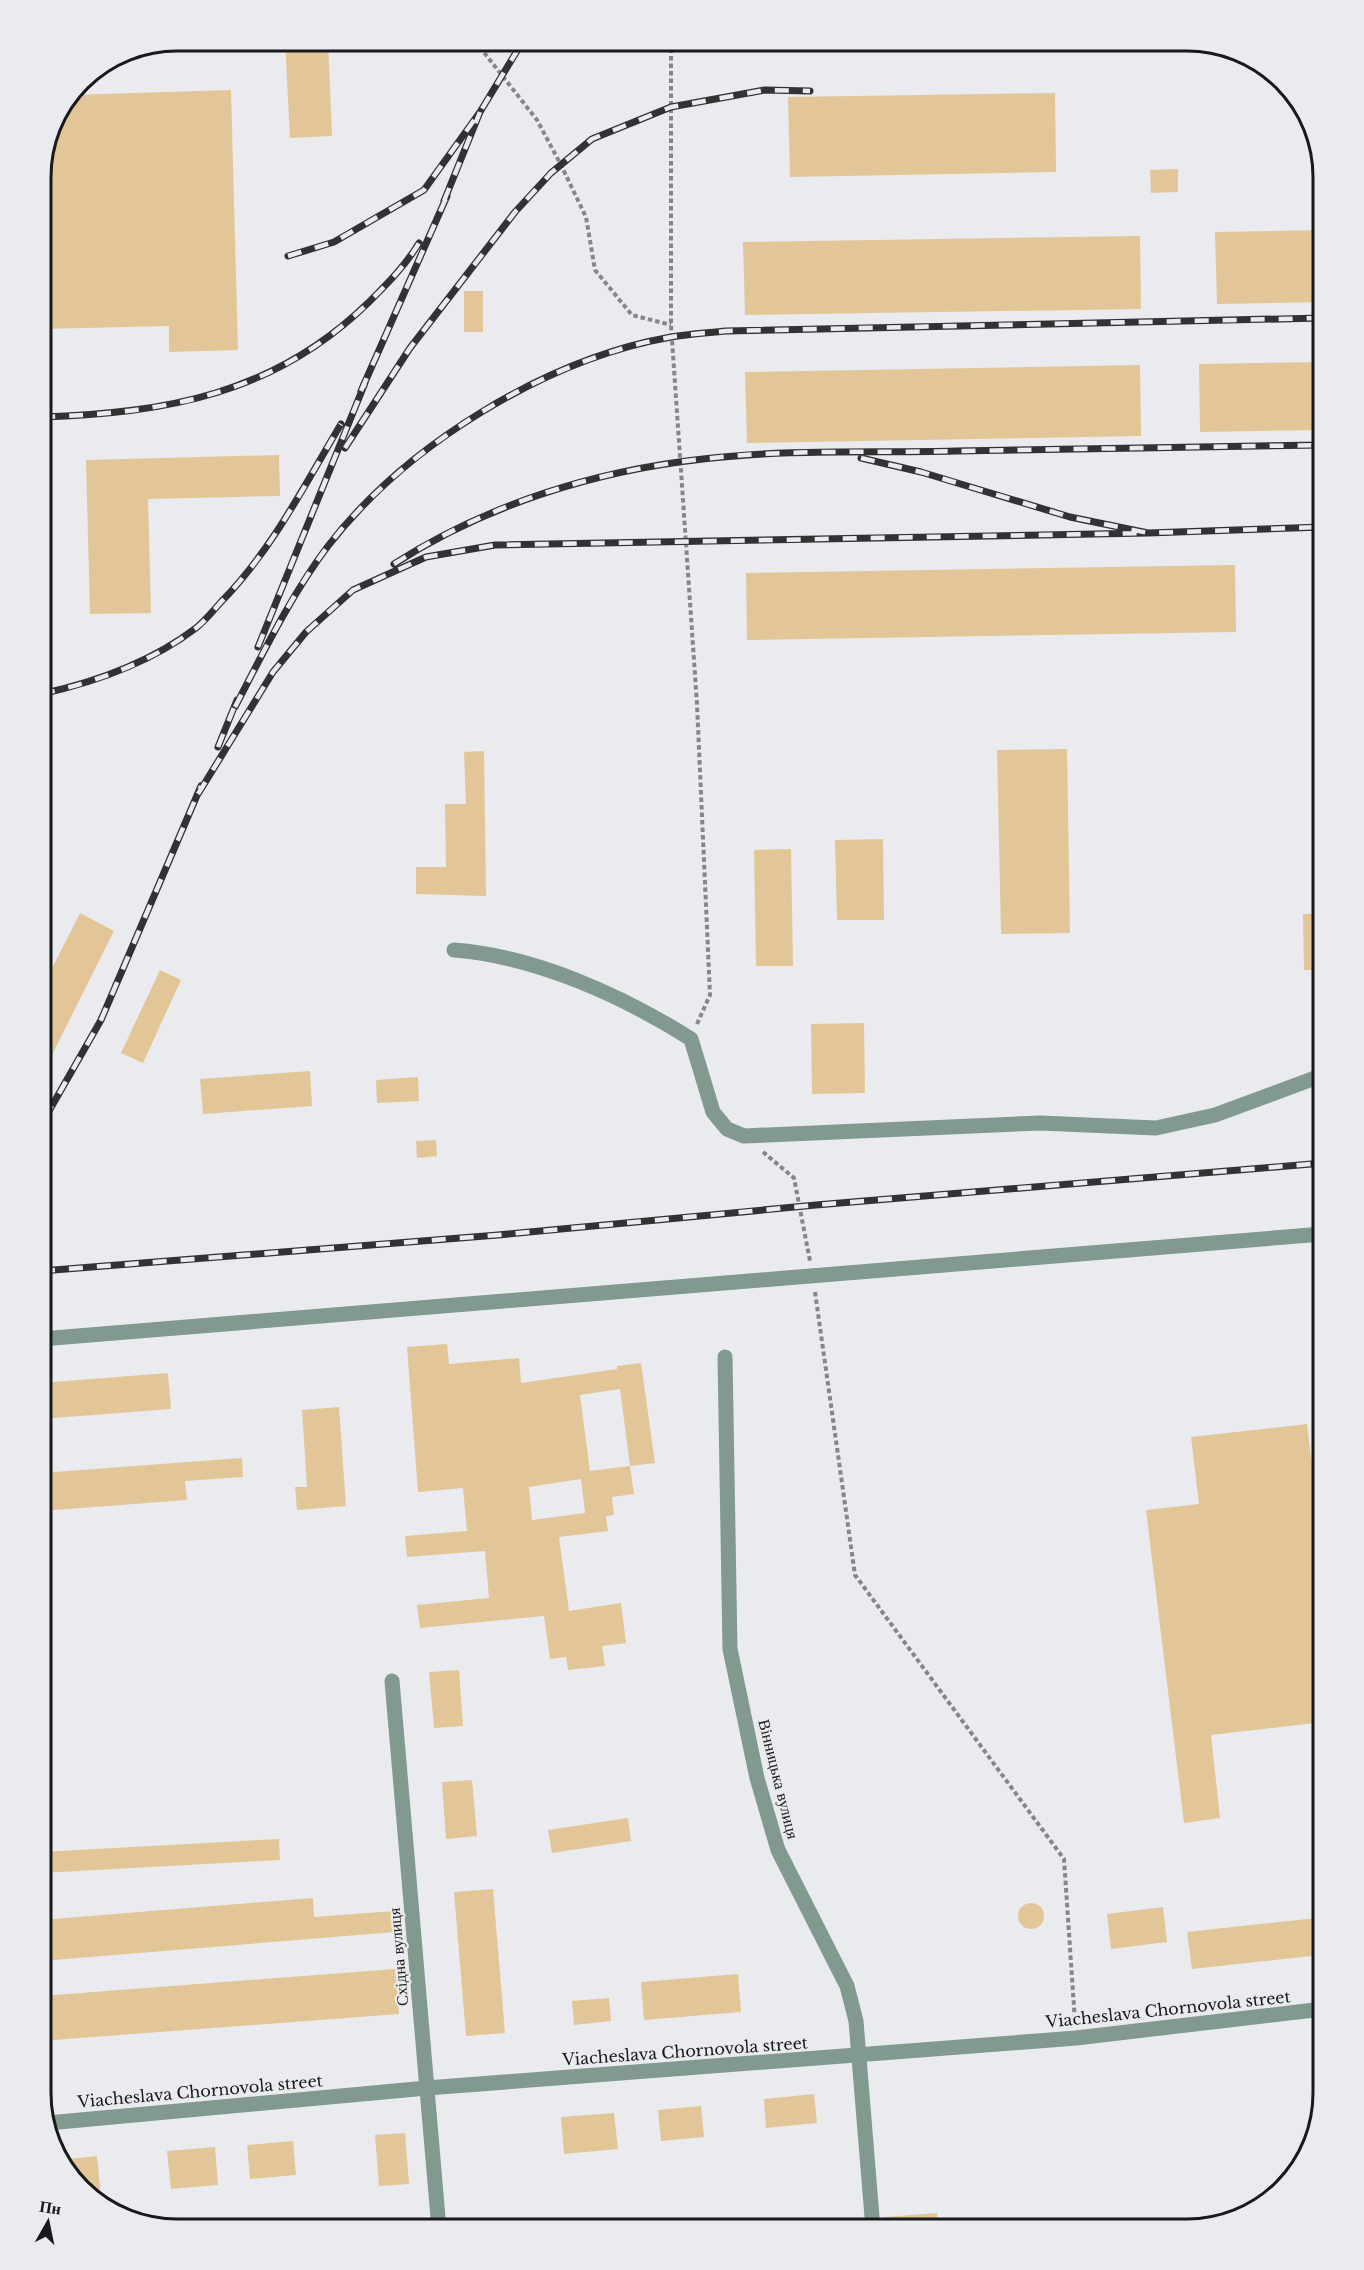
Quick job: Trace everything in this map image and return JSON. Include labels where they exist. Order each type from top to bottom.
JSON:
[{"type":"street","points":[[454,950],[481,952],[572,979],[651,1013],[690,1039],[713,1112],[727,1129],[744,1136],[1040,1123],[1156,1128],[1215,1114],[1313,1079]]},
{"type":"street","points":[[51,1338],[812,1274],[1313,1235]]},
{"type":"street","name":"Вінницька вулиця","points":[[725,1357],[730,1649],[757,1778],[778,1850],[847,1986],[856,2021],[872,2219]]},
{"type":"street","name":"Східна вулиця","points":[[392,1681],[439,2219]]},
{"type":"street","name":"Viacheslava Chornovola street","points":[[55,2122],[427,2088],[1076,2038],[1313,2010]]},
{"type":"path","points":[[483,51],[537,120],[561,165],[586,218],[595,270],[632,315],[670,325]]},
{"type":"path","points":[[671,51],[670,325],[697,704],[710,995],[690,1039]]},
{"type":"path","points":[[744,1136],[794,1178],[812,1274],[855,1575],[1064,1859],[1076,2038]]},
{"type":"building","points":[[286,51],[328,51],[332,136],[290,138]]},
{"type":"building","points":[[231,90],[238,350],[169,352],[169,326],[51,329],[52,161],[61,129],[72,107],[81,95]]},
{"type":"building","points":[[1055,93],[1056,172],[790,177],[788,97]]},
{"type":"building","points":[[1178,169],[1178,192],[1151,193],[1150,170]]},
{"type":"building","points":[[1313,230],[1313,302],[1217,304],[1215,232]]},
{"type":"building","points":[[1140,236],[1141,309],[745,315],[743,242]]},
{"type":"building","points":[[464,291],[483,291],[483,332],[464,332]]},
{"type":"building","points":[[1313,362],[1313,430],[1200,432],[1199,364]]},
{"type":"building","points":[[1140,365],[1141,436],[747,443],[745,372]]},
{"type":"building","points":[[279,455],[280,496],[148,499],[151,613],[90,614],[86,460]]},
{"type":"building","points":[[1235,565],[1236,632],[747,640],[746,573]]},
{"type":"building","points":[[1067,749],[1070,933],[1001,934],[997,750]]},
{"type":"building","points":[[484,751],[486,896],[416,894],[416,867],[446,867],[445,804],[466,804],[464,752]]},
{"type":"building","points":[[883,839],[884,920],[837,920],[835,840]]},
{"type":"building","points":[[791,849],[793,966],[756,966],[754,850]]},
{"type":"building","points":[[80,913],[114,931],[51,1057],[51,970]]},
{"type":"building","points":[[1303,914],[1313,914],[1313,970],[1304,970]]},
{"type":"building","points":[[160,970],[181,980],[143,1063],[121,1053]]},
{"type":"building","points":[[864,1023],[865,1093],[812,1094],[811,1024]]},
{"type":"building","points":[[310,1071],[312,1106],[203,1114],[200,1079]]},
{"type":"building","points":[[418,1077],[419,1101],[377,1103],[376,1080]]},
{"type":"building","points":[[436,1140],[437,1156],[417,1158],[416,1141]]},
{"type":"building","points":[[447,1344],[449,1364],[519,1358],[521,1383],[617,1369],[617,1366],[641,1363],[655,1463],[630,1466],[634,1494],[612,1497],[614,1515],[606,1516],[608,1531],[559,1537],[569,1611],[621,1603],[626,1643],[602,1646],[605,1666],[568,1670],[566,1657],[550,1659],[544,1616],[420,1628],[417,1605],[489,1598],[485,1551],[407,1557],[405,1536],[467,1531],[463,1488],[418,1492],[407,1347]],"holes":[[[620,1389],[630,1466],[590,1471],[580,1395]],[[581,1479],[585,1513],[532,1520],[529,1487]]]},
{"type":"building","points":[[168,1373],[171,1409],[51,1418],[51,1382]]},
{"type":"building","points":[[339,1407],[346,1506],[297,1510],[295,1487],[307,1487],[302,1410]]},
{"type":"building","points":[[1307,1424],[1313,1474],[1313,1723],[1211,1735],[1220,1818],[1184,1823],[1146,1510],[1199,1504],[1191,1437]]},
{"type":"building","points":[[242,1458],[243,1477],[185,1481],[187,1500],[51,1510],[51,1472]]},
{"type":"building","points":[[459,1670],[463,1726],[434,1728],[429,1672]]},
{"type":"building","points":[[472,1780],[477,1836],[446,1839],[442,1782]]},
{"type":"building","points":[[628,1818],[631,1841],[552,1853],[548,1830]]},
{"type":"building","points":[[279,1839],[280,1860],[51,1872],[51,1851]]},
{"type":"building","points":[[493,1889],[505,2033],[466,2036],[454,1892]]},
{"type":"building","points":[[313,1898],[314,1917],[394,1911],[395,1932],[51,1960],[51,1919]]},
{"type":"building","points":[[1031,1903],[1040,1907],[1044,1916],[1040,1925],[1031,1929],[1022,1925],[1018,1916],[1022,1907]]},
{"type":"building","points":[[1163,1907],[1167,1942],[1111,1949],[1107,1914]]},
{"type":"building","points":[[1313,1918],[1313,1956],[1192,1969],[1187,1932]]},
{"type":"building","points":[[395,1969],[399,2014],[51,2040],[51,1995]]},
{"type":"building","points":[[738,1974],[741,2012],[644,2020],[641,1982]]},
{"type":"building","points":[[609,1998],[611,2021],[574,2025],[572,2001]]},
{"type":"building","points":[[814,2094],[817,2123],[766,2128],[764,2099]]},
{"type":"building","points":[[701,2106],[704,2137],[661,2141],[658,2110]]},
{"type":"building","points":[[614,2113],[618,2149],[564,2154],[561,2117]]},
{"type":"building","points":[[405,2133],[409,2184],[379,2186],[375,2135]]},
{"type":"building","points":[[293,2141],[296,2175],[250,2179],[247,2145]]},
{"type":"building","points":[[215,2147],[218,2185],[171,2189],[167,2151]]},
{"type":"building","points":[[97,2156],[101,2193],[82,2176],[70,2159]]},
{"type":"building","points":[[937,2213],[938,2219],[886,2219],[886,2217]]},
{"type":"railway","points":[[288,256],[334,242],[424,190],[480,112],[517,51]]},
{"type":"railway","points":[[345,448],[410,348],[515,212],[551,173],[592,139],[671,107],[765,90],[810,91]]},
{"type":"railway","points":[[444,201],[480,112]]},
{"type":"railway","points":[[361,391],[447,196]]},
{"type":"railway","points":[[51,417],[87,415],[175,403],[257,378],[296,358],[333,333],[383,288],[419,243]]},
{"type":"railway","points":[[235,707],[302,584],[328,546],[360,509],[397,474],[438,441],[482,412],[528,386],[576,365],[624,348],[671,337],[726,331],[1313,318]]},
{"type":"railway","points":[[258,647],[365,383]]},
{"type":"railway","points":[[51,692],[82,684],[141,661],[178,640],[209,616],[272,539],[341,424]]},
{"type":"railway","points":[[394,564],[466,524],[542,494],[622,472],[703,459],[797,453],[1313,445]]},
{"type":"railway","points":[[861,458],[921,472],[1070,517],[1148,533],[1313,527]]},
{"type":"railway","points":[[198,794],[273,672],[306,632],[353,590],[426,557],[495,545],[1148,533]]},
{"type":"railway","points":[[218,747],[237,700]]},
{"type":"railway","points":[[51,1108],[101,1020],[201,786]]},
{"type":"railway","points":[[51,1270],[498,1235],[816,1205],[1313,1164]]}]
